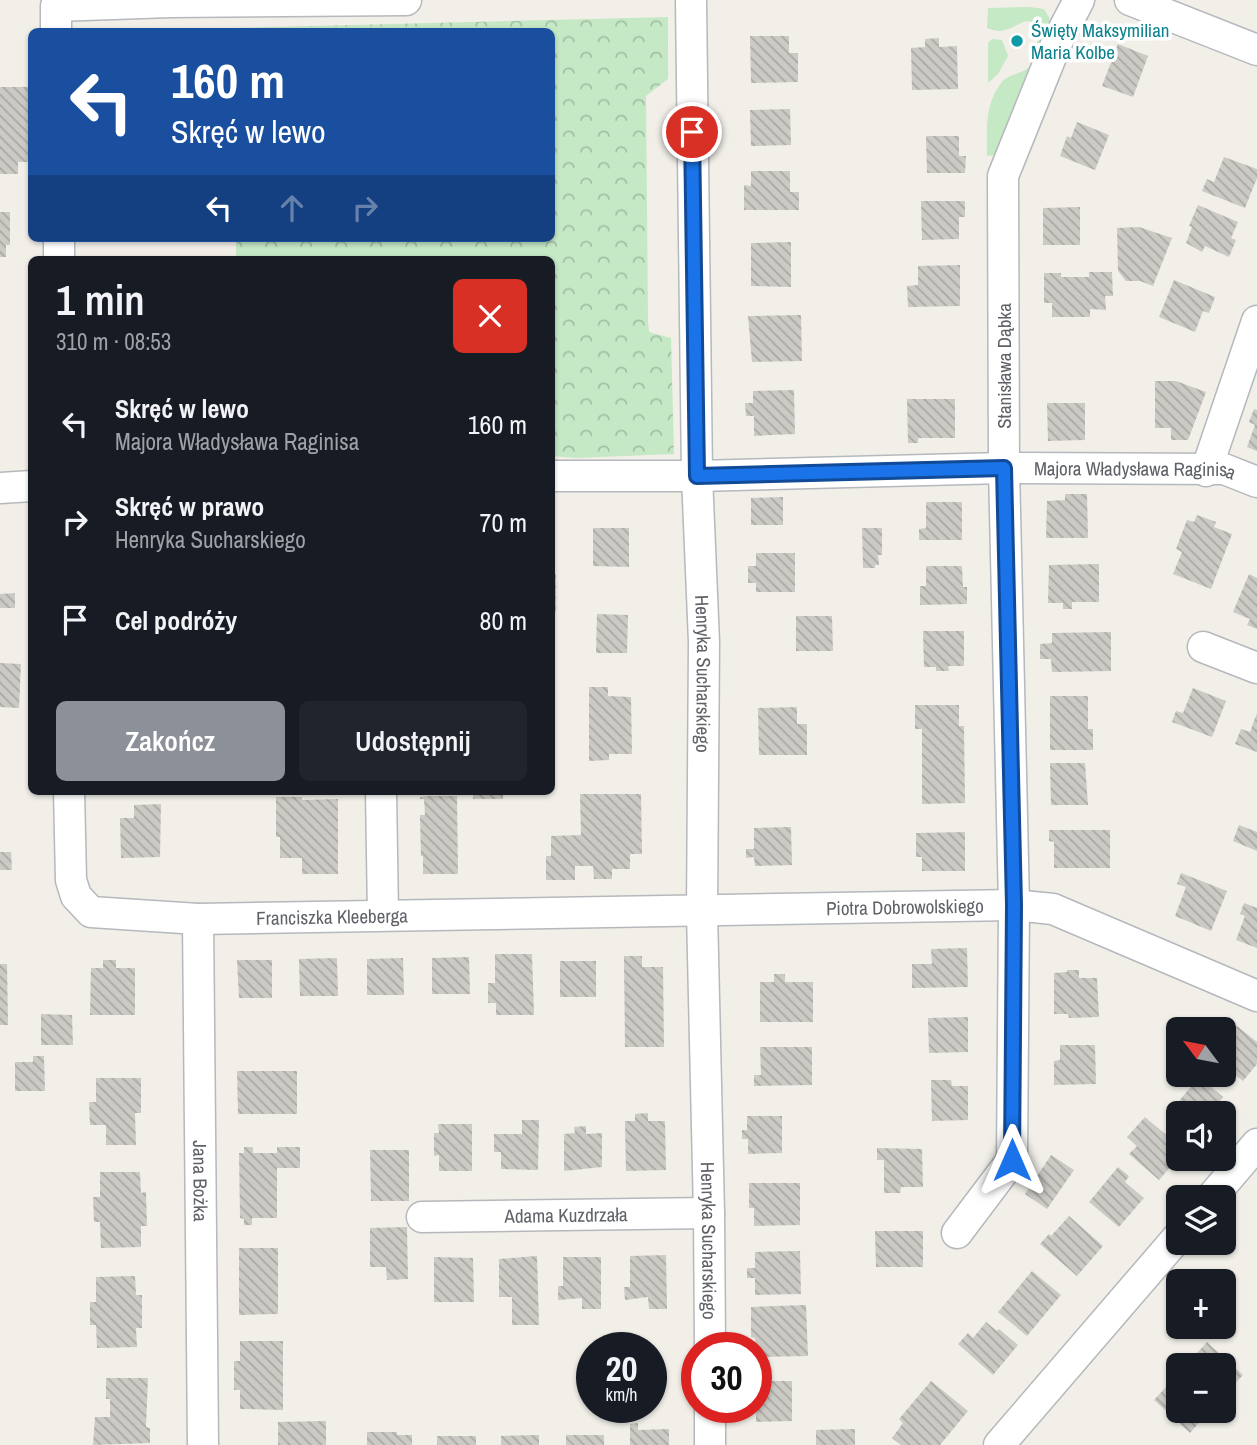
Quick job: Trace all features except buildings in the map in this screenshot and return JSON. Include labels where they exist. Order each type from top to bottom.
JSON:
[{"type":"street","points":[[56,28],[55,6],[170,1],[406,0]]},
{"type":"street","name":"Henryka Sucharskiego","points":[[691,0],[697,476],[704,642],[702,912],[710,1332]]},
{"type":"street","name":"Stanisława Dąbka","points":[[957,1233],[1012,1160],[1014,905],[1004,468],[1003,176],[1057,42],[1079,0]]},
{"type":"street","points":[[1130,0],[1257,50]]},
{"type":"street","points":[[1206,471],[1257,321]]},
{"type":"street","name":"Majora Władysława Raginisa","points":[[555,476],[697,476],[1004,468],[1224,470],[1257,482]]},
{"type":"street","points":[[0,488],[28,486]]},
{"type":"street","points":[[1203,647],[1257,667]]},
{"type":"street","name":"Franciszka Kleeberga","points":[[69,795],[71,880],[76,896],[91,912],[198,919],[702,912]]},
{"type":"street","points":[[381,795],[383,915]]},
{"type":"street","name":"Piotra Dobrowolskiego","points":[[702,912],[1014,905],[1052,909],[1257,996]]},
{"type":"street","name":"Jana Bożka","points":[[198,919],[203,1445]]},
{"type":"street","points":[[1222,1185],[1257,1144]]},
{"type":"street","name":"Adama Kuzdrzała","points":[[422,1217],[709,1213]]},
{"type":"street","points":[[999,1445],[1166,1251]]},
{"type":"street","points":[[710,1423],[710,1445]]},
{"type":"green space","points":[[988,8],[1044,9],[1050,19],[1038,49],[1037,34],[1030,22],[999,31],[987,28]]},
{"type":"green space","points":[[668,17],[668,79],[646,96],[648,322],[649,332],[671,338],[674,454],[555,456],[555,256],[236,256],[236,242],[555,242],[555,28],[235,28]]},
{"type":"green space","points":[[992,39],[1002,40],[1008,56],[998,74],[988,83],[988,43]]},
{"type":"green space","points":[[1030,66],[996,155],[987,156],[989,108],[996,90],[1005,79]]},
{"type":"place","name":"Święty Maksymilian Maria Kolbe","points":[[1017,41]]},
{"type":"route","points":[[692,132],[697,476],[1004,468],[1014,905],[1012,1160]]}]
